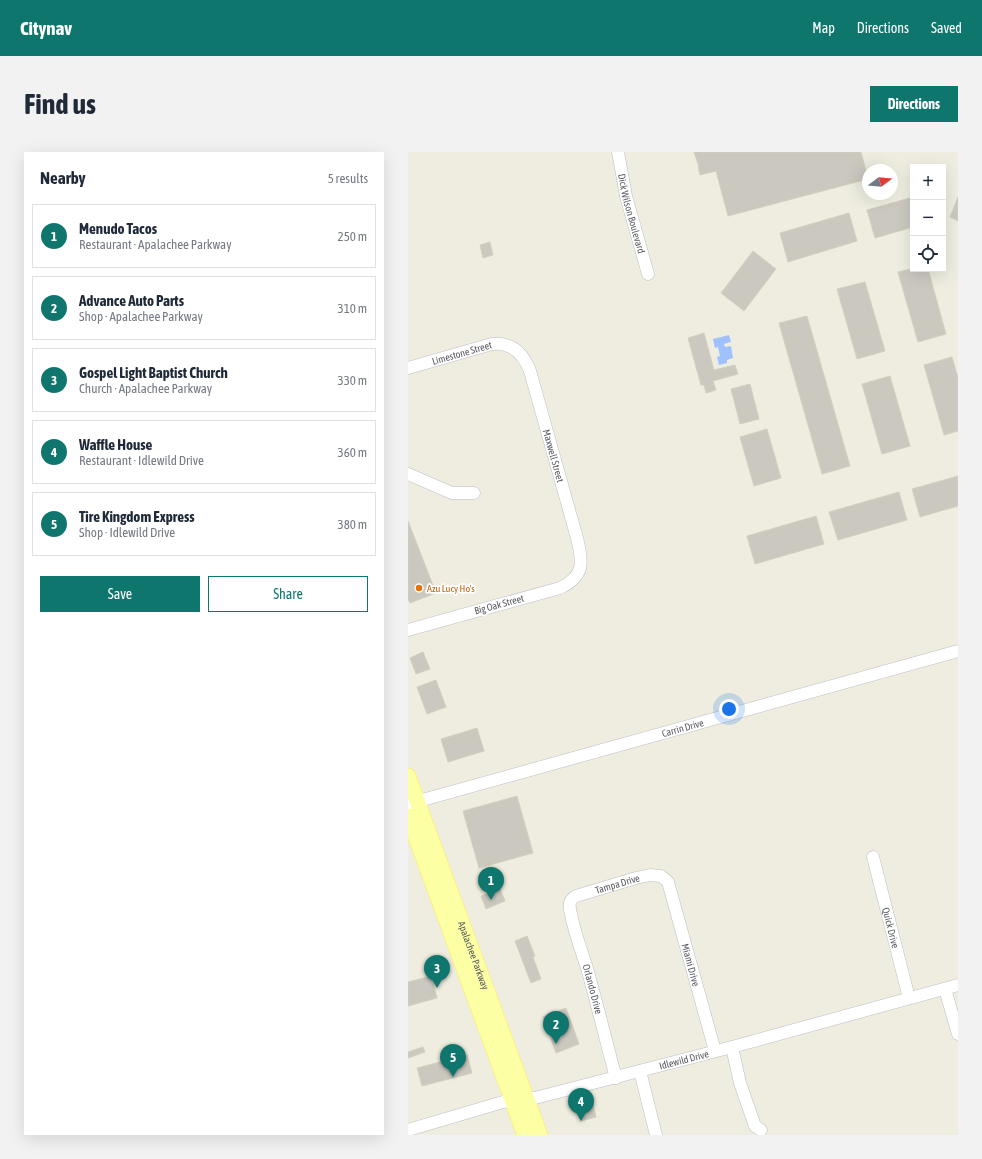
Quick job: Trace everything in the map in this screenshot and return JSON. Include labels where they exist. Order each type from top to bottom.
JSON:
[{"type":"main road","name":"Apalachee Parkway","points":[[408,776],[413,802],[520,1100],[525,1135]]},
{"type":"main road","name":"Apalachee Parkway","points":[[408,816],[520,1100],[540,1135]]},
{"type":"street","name":"Dick Wilson Boulevard","points":[[618,152],[626,196],[648,274]]},
{"type":"street","name":"Limestone Street","points":[[408,368],[492,344],[500,343],[515,349]]},
{"type":"street","name":"Maxwell Street","points":[[515,349],[522,356],[530,370],[577,538],[582,558],[581,566]]},
{"type":"street","points":[[408,474],[452,493],[474,493]]},
{"type":"street","name":"Big Oak Street","points":[[408,630],[560,588],[572,582],[578,574],[581,566]]},
{"type":"street","name":"Carrin Drive","points":[[413,802],[958,651]]},
{"type":"street","name":"Quick Drive","points":[[873,856],[909,998]]},
{"type":"street","name":"Tampa Drive","points":[[570,901],[576,896],[636,878],[656,875],[666,880]]},
{"type":"street","name":"Miami Drive","points":[[666,880],[672,892],[715,1051]]},
{"type":"street","name":"Orlando Drive","points":[[570,901],[574,925],[593,989],[616,1078]]},
{"type":"street","name":"Idlewild Drive","points":[[408,1130],[503,1102],[520,1100],[616,1078],[958,985]]},
{"type":"street","points":[[945,989],[958,1034]]},
{"type":"street","points":[[732,1047],[740,1083],[755,1126],[761,1130]]},
{"type":"street","points":[[640,1071],[656,1135]]},
{"type":"water","points":[[729,335],[731,342],[724,344],[725,347],[731,346],[733,358],[727,360],[727,363],[719,365],[717,357],[720,356],[718,347],[715,348],[713,339]]},
{"type":"building","points":[[694,152],[861,152],[864,164],[862,164],[862,181],[728,216],[716,171],[700,175]]},
{"type":"building","points":[[958,197],[958,221],[950,217]]},
{"type":"building","points":[[910,198],[910,228],[875,238],[867,210]]},
{"type":"building","points":[[849,213],[857,241],[788,262],[780,233]]},
{"type":"building","points":[[490,242],[493,255],[483,258],[480,245]]},
{"type":"building","points":[[753,251],[776,269],[744,311],[721,293]]},
{"type":"building","points":[[910,269],[910,272],[929,272],[946,334],[918,342],[898,272]]},
{"type":"building","points":[[865,282],[885,351],[857,359],[837,289]]},
{"type":"building","points":[[807,316],[850,466],[822,474],[779,323]]},
{"type":"building","points":[[704,333],[714,370],[735,365],[738,374],[713,381],[716,390],[706,393],[704,385],[701,385],[688,338]]},
{"type":"building","points":[[952,357],[958,378],[958,431],[944,435],[924,365]]},
{"type":"building","points":[[890,376],[910,446],[882,454],[862,384]]},
{"type":"building","points":[[750,384],[759,419],[740,424],[731,389]]},
{"type":"building","points":[[767,429],[781,478],[754,486],[740,437]]},
{"type":"building","points":[[958,476],[958,506],[920,517],[912,489]]},
{"type":"building","points":[[899,492],[907,520],[838,540],[829,512]]},
{"type":"building","points":[[816,516],[824,544],[755,564],[747,536]]},
{"type":"building","points":[[408,521],[436,593],[410,603],[408,599]]},
{"type":"building","points":[[423,652],[430,669],[416,674],[410,658]]},
{"type":"building","points":[[436,680],[446,707],[427,714],[417,687]]},
{"type":"building","points":[[477,728],[484,751],[448,762],[441,739]]},
{"type":"building","points":[[517,796],[533,853],[479,868],[463,811]]},
{"type":"building","points":[[500,889],[505,901],[486,909],[481,896]]},
{"type":"building","points":[[527,936],[535,956],[533,957],[541,979],[531,983],[515,941]]},
{"type":"building","points":[[431,976],[437,998],[408,1006],[408,982]]},
{"type":"building","points":[[566,1008],[579,1044],[556,1053],[543,1017]]},
{"type":"building","points":[[423,1047],[425,1052],[408,1058],[408,1052]]},
{"type":"building","points":[[467,1055],[472,1073],[422,1086],[417,1068]]},
{"type":"building","points":[[592,1100],[596,1117],[581,1121],[577,1103]]},
{"type":"place","name":"Azu Lucy Ho's","points":[[419,588]]},
{"type":"place","name":"Menudo Tacos","points":[[491,900]]},
{"type":"place","name":"Gospel Light Baptist Church","points":[[437,988]]},
{"type":"place","name":"Advance Auto Parts","points":[[556,1044]]},
{"type":"place","name":"Tire Kingdom Express","points":[[453,1077]]},
{"type":"place","name":"Waffle House","points":[[581,1121]]}]
